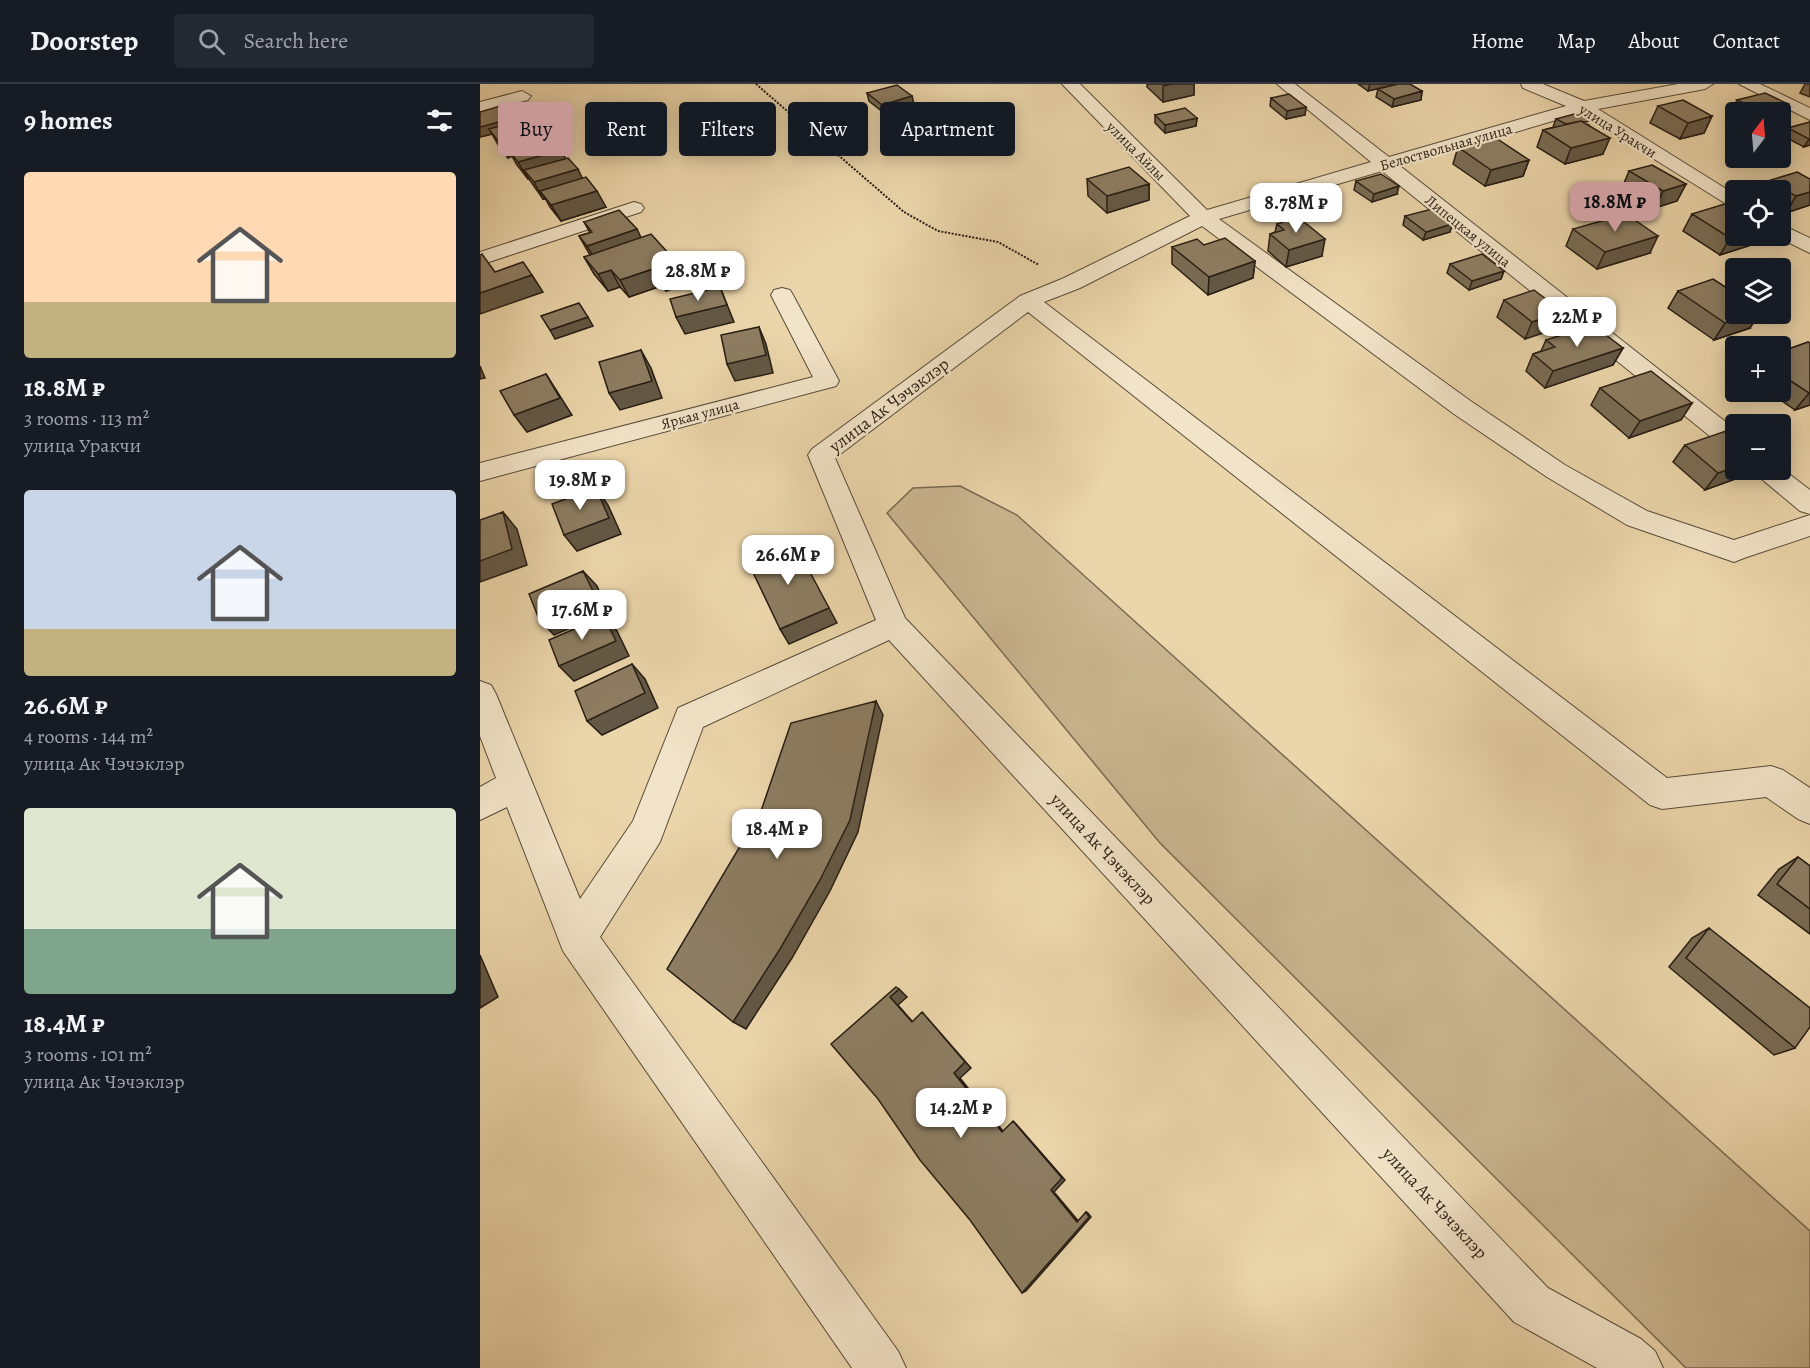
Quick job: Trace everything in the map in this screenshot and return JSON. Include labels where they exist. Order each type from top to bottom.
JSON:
[{"type":"street","name":"улица Айлы","points":[[1070,84],[1203,217],[1463,408],[1556,471],[1637,518],[1734,551],[1810,525]]},
{"type":"street","name":"Липецкая улица","points":[[1286,84],[1725,435]]},
{"type":"street","name":"улица Уракчи","points":[[1528,84],[1582,107],[1725,197]]},
{"type":"street","name":"Белоствольная улица","points":[[1028,301],[1072,283],[1203,217],[1582,107],[1705,84]]},
{"type":"street","points":[[1747,84],[1810,115]]},
{"type":"street","points":[[480,107],[522,96]]},
{"type":"street","points":[[480,259],[634,208]]},
{"type":"street","points":[[1791,236],[1810,247]]},
{"type":"street","name":"Яркая улица","points":[[480,472],[827,381],[782,295]]},
{"type":"street","points":[[1028,301],[1662,795],[1771,781],[1810,808]]},
{"type":"street","name":"улица Ак Чэчэклэр","points":[[1028,301],[821,455],[893,625],[1531,1305],[1624,1356],[1638,1368]]},
{"type":"street","points":[[1780,480],[1810,504]]},
{"type":"street","points":[[577,938],[647,830],[690,718],[893,625]]},
{"type":"street","points":[[480,694],[577,938],[881,1368]]},
{"type":"street","points":[[480,804],[516,785]]},
{"type":"path","points":[[756,84],[904,212],[938,231],[998,242],[1072,283]]},
{"type":"shaded area","points":[[960,486],[1017,515],[1810,1231],[1810,1368],[1686,1368],[1160,843],[887,513],[913,488]]},
{"type":"building","points":[[1398,84],[1410,84],[1422,91],[1394,99],[1378,89]]},
{"type":"building","points":[[897,85],[912,96],[880,103],[867,93]]},
{"type":"building","points":[[1765,93],[1784,102],[1741,102],[1737,100]]},
{"type":"building","points":[[1289,94],[1306,107],[1287,111],[1271,98]]},
{"type":"building","points":[[1683,100],[1712,116],[1688,123],[1658,106]]},
{"type":"building","points":[[498,107],[498,122],[480,127],[480,112]]},
{"type":"building","points":[[1185,108],[1197,118],[1165,125],[1155,115]]},
{"type":"building","points":[[1578,113],[1591,121],[1566,124],[1556,119]]},
{"type":"building","points":[[1581,121],[1610,138],[1571,148],[1543,130]]},
{"type":"building","points":[[1810,122],[1810,138],[1791,130],[1791,127]]},
{"type":"building","points":[[498,127],[498,141],[489,129]]},
{"type":"building","points":[[1496,138],[1529,160],[1491,170],[1458,147]]},
{"type":"building","points":[[513,156],[540,156],[518,162]]},
{"type":"building","points":[[568,158],[578,169],[534,182],[524,170]]},
{"type":"building","points":[[1652,165],[1686,184],[1663,191],[1629,171]]},
{"type":"building","points":[[1129,167],[1149,184],[1107,196],[1087,179]]},
{"type":"building","points":[[1797,172],[1810,179],[1810,192],[1796,196],[1791,193],[1791,180],[1771,180]]},
{"type":"building","points":[[1381,174],[1399,186],[1374,194],[1356,181]]},
{"type":"building","points":[[586,177],[597,191],[551,205],[540,191]]},
{"type":"building","points":[[1725,204],[1725,235],[1692,214]]},
{"type":"building","points":[[1432,209],[1452,224],[1426,232],[1405,216]]},
{"type":"building","points":[[619,210],[637,229],[587,246],[579,236],[592,232],[584,222]]},
{"type":"building","points":[[1626,214],[1658,236],[1605,252],[1573,229]]},
{"type":"building","points":[[1298,217],[1325,239],[1289,250],[1270,234],[1284,230],[1277,224]]},
{"type":"building","points":[[651,234],[680,266],[657,274],[653,269],[620,280],[611,270],[598,274],[584,257]]},
{"type":"building","points":[[1225,238],[1255,261],[1209,277],[1172,247],[1197,239],[1204,245]]},
{"type":"building","points":[[482,254],[495,272],[523,262],[532,275],[480,293],[480,255]]},
{"type":"building","points":[[1482,254],[1504,271],[1472,281],[1450,264]]},
{"type":"building","points":[[1713,279],[1725,287],[1725,323],[1678,291]]},
{"type":"building","points":[[720,287],[727,305],[676,317],[670,299]]},
{"type":"building","points":[[1534,290],[1563,312],[1532,322],[1504,300]]},
{"type":"building","points":[[579,303],[588,317],[550,330],[541,316]]},
{"type":"building","points":[[1593,325],[1623,348],[1553,371],[1533,354],[1555,347],[1546,340]]},
{"type":"building","points":[[759,327],[766,355],[727,364],[721,335]]},
{"type":"building","points":[[1810,343],[1810,393],[1791,381],[1791,348]]},
{"type":"building","points":[[641,350],[652,381],[609,393],[599,362]]},
{"type":"building","points":[[1651,371],[1692,403],[1640,421],[1600,388]]},
{"type":"building","points":[[546,374],[560,398],[514,415],[500,391]]},
{"type":"building","points":[[1725,431],[1725,471],[1718,473],[1685,445]]},
{"type":"building","points":[[596,488],[609,518],[564,535],[552,504]]},
{"type":"building","points":[[503,512],[512,549],[480,561],[480,520]]},
{"type":"building","points":[[795,544],[829,608],[780,629],[748,562]]},
{"type":"building","points":[[583,571],[595,595],[539,619],[529,594]]},
{"type":"building","points":[[604,616],[616,641],[559,666],[549,640]]},
{"type":"building","points":[[632,664],[645,693],[587,721],[575,691]]},
{"type":"building","points":[[876,701],[850,820],[820,880],[780,949],[733,1022],[667,969],[761,811],[791,723]]},
{"type":"building","points":[[1798,857],[1810,866],[1810,909],[1777,884]]},
{"type":"building","points":[[1709,928],[1810,1008],[1810,1027],[1795,1048],[1686,958]]},
{"type":"building","points":[[896,987],[899,989],[890,997],[912,1022],[922,1012],[965,1062],[954,1073],[976,1101],[986,1093],[988,1096],[979,1104],[1002,1132],[1013,1121],[1062,1178],[1051,1190],[1077,1222],[1086,1212],[1089,1217],[1022,1293],[970,1220],[920,1160],[878,1099],[831,1044]]}]
